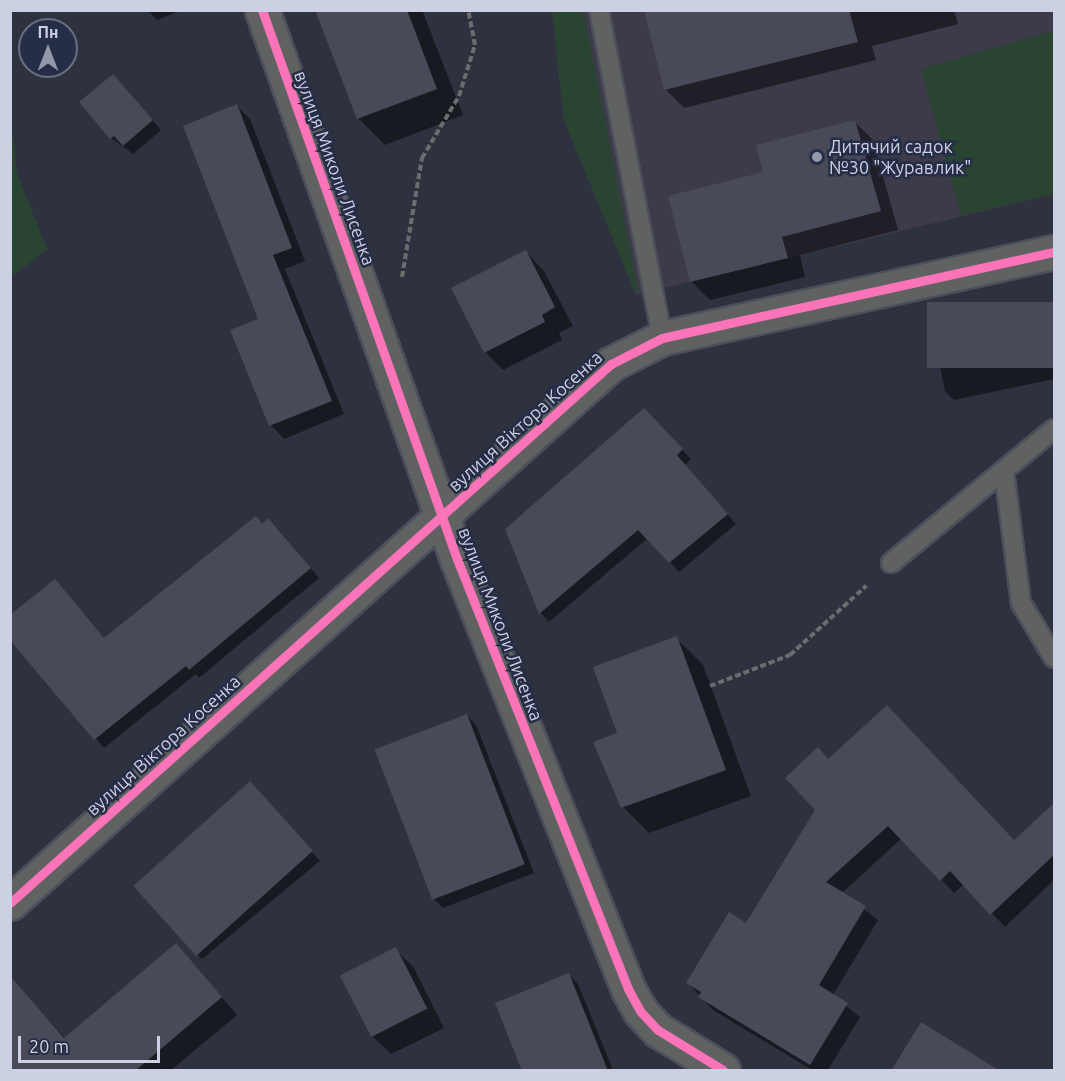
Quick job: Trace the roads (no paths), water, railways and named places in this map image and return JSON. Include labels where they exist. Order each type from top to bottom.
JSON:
[{"type":"street","name":"вулиця Миколи Лисенка","points":[[262,10],[442,518],[628,989],[640,1011],[658,1030],[723,1071]]},
{"type":"street","name":"вулиця Віктора Косенка","points":[[10,903],[442,518],[611,364],[662,338],[1054,252]]},
{"type":"lane","points":[[599,10],[662,338]]},
{"type":"lane","points":[[891,564],[1054,429]]},
{"type":"lane","points":[[1004,471],[1022,603],[1054,658]]},
{"type":"place","name":"Дитячий садок №30 \"Журавлик\"","points":[[817,157]]}]
